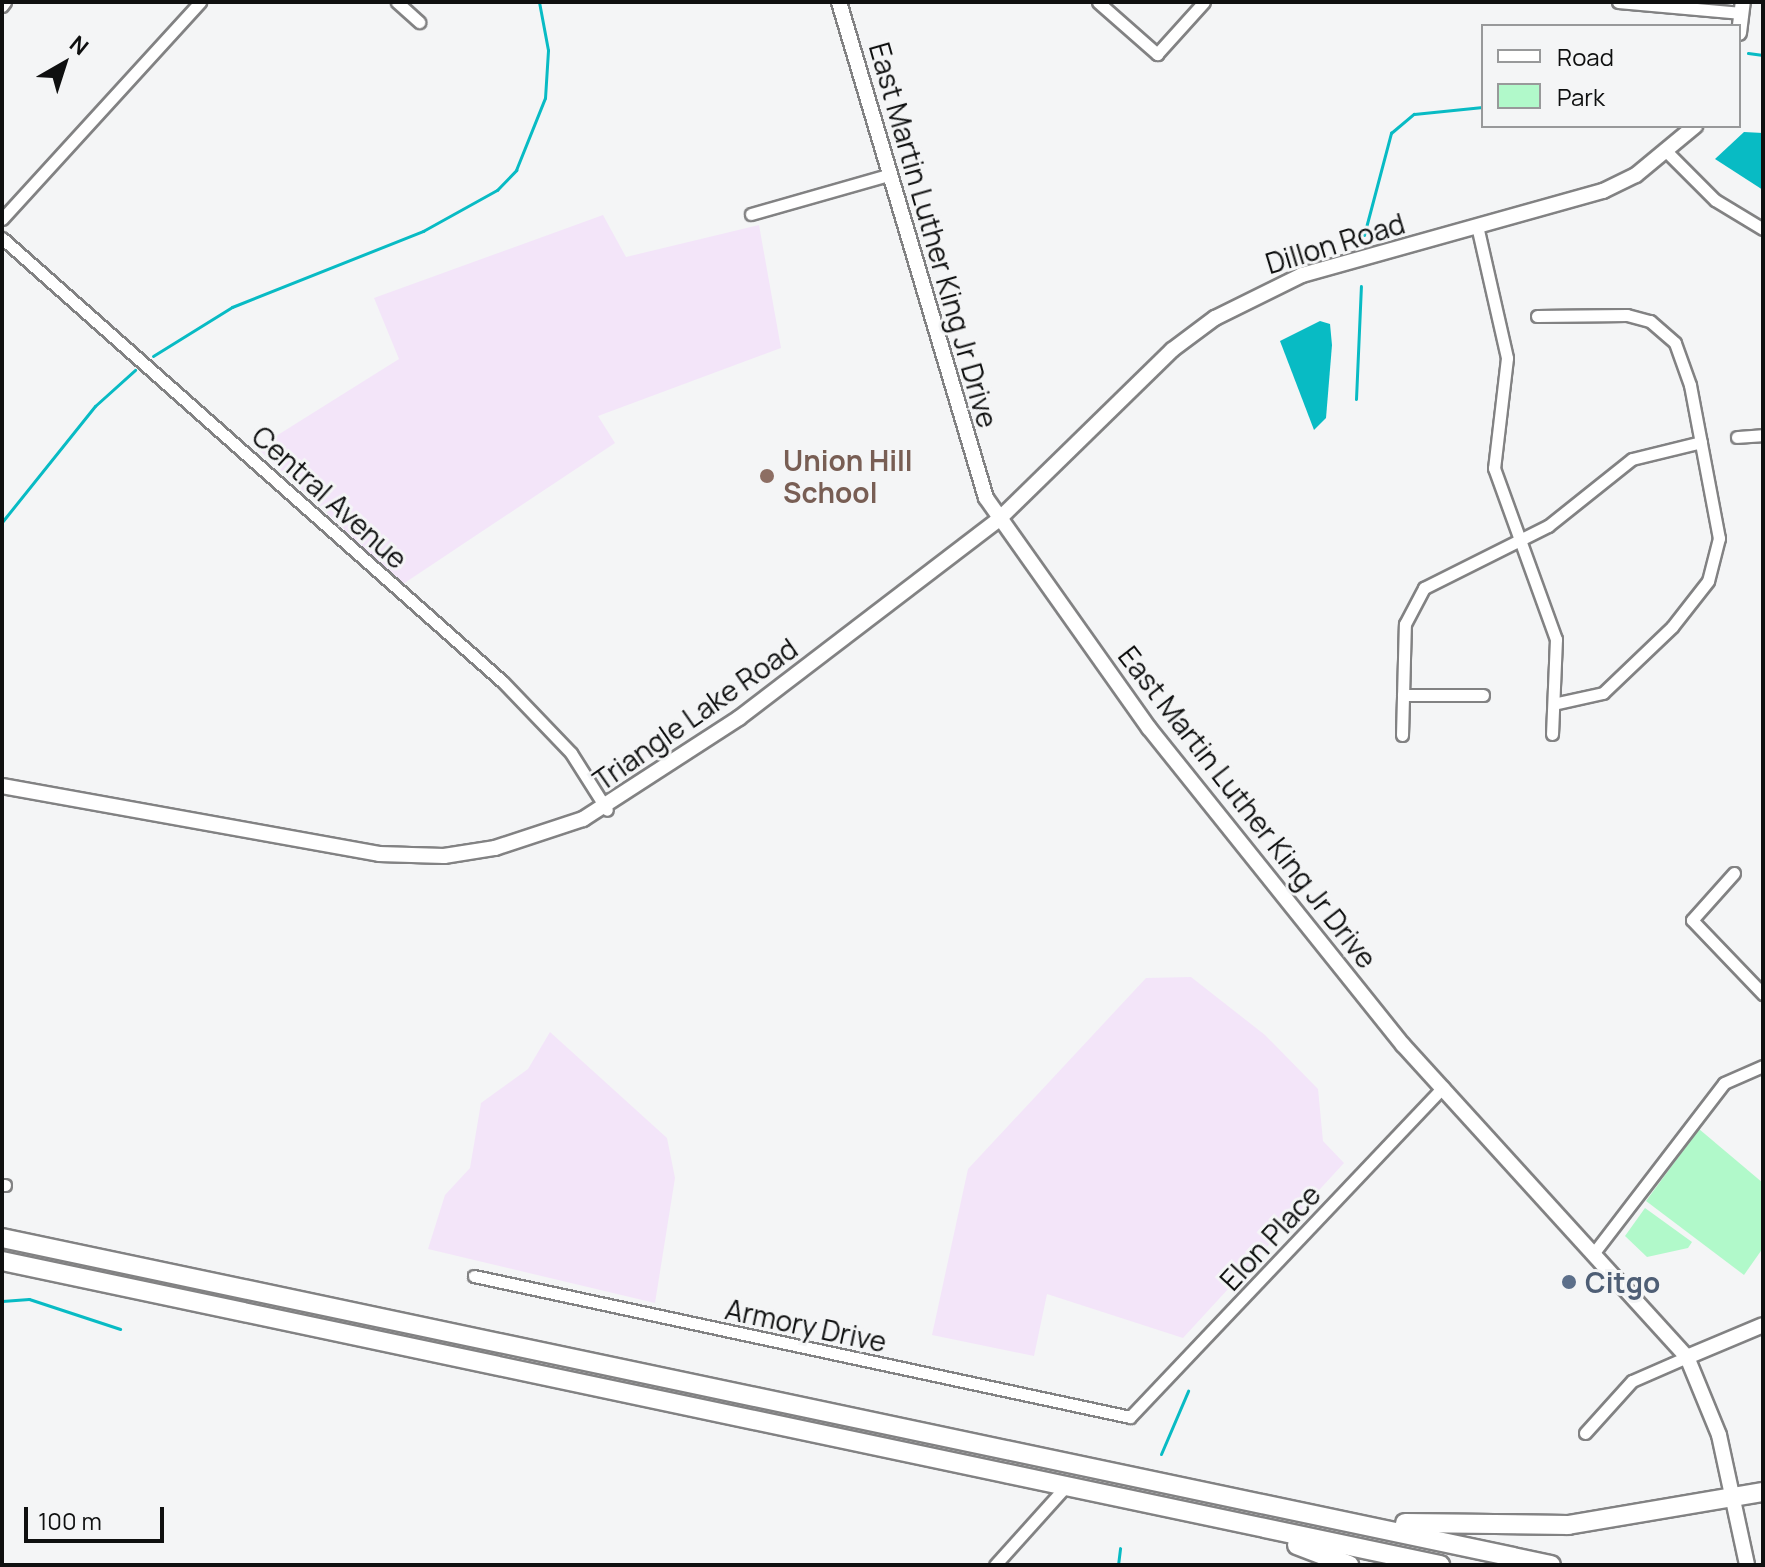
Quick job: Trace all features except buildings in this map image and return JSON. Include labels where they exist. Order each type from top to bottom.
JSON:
[{"type":"highway","points":[[2,1238],[1551,1565]]},
{"type":"highway","points":[[2,1261],[1440,1565]]},
{"type":"highway","points":[[1283,1507],[1422,1525],[1517,1528],[1621,1518],[1730,1495],[1763,1492]]},
{"type":"highway","points":[[1187,1512],[1349,1565]]},
{"type":"street","points":[[2,219],[200,2]]},
{"type":"street","points":[[397,2],[419,22]]},
{"type":"street","name":"East Martin Luther King Jr Drive","points":[[839,2],[977,470],[999,519],[1149,728],[1443,1087],[1596,1250],[1687,1357],[1719,1435],[1746,1561]]},
{"type":"street","points":[[1098,2],[1156,53],[1204,2]]},
{"type":"street","points":[[1618,2],[1743,8]]},
{"type":"street","name":"Dillon Road","points":[[999,519],[1172,350],[1215,318],[1302,275],[1478,230],[1603,191],[1667,152],[1693,128]]},
{"type":"street","points":[[1667,152],[1715,200],[1763,229]]},
{"type":"street","points":[[751,214],[888,175]]},
{"type":"street","points":[[1478,230],[1507,358],[1494,468],[1517,540],[1551,617],[1557,703],[1552,734]]},
{"type":"street","name":"Central Avenue","points":[[2,238],[503,682],[571,753],[607,810]]},
{"type":"street","points":[[1537,316],[1627,315],[1660,328],[1686,368],[1719,538],[1708,581],[1616,683],[1591,698],[1557,703]]},
{"type":"street","points":[[1737,437],[1763,435]]},
{"type":"street","points":[[1402,735],[1405,624],[1415,598],[1444,573],[1565,516],[1632,459],[1701,442]]},
{"type":"street","name":"Triangle Lake Road","points":[[2,786],[379,854],[495,848],[607,810],[999,519]]},
{"type":"street","points":[[1403,695],[1483,695]]},
{"type":"street","points":[[1734,873],[1692,920],[1763,994]]},
{"type":"street","points":[[1596,1250],[1728,1079],[1763,1066]]},
{"type":"street","name":"Elon Place","points":[[1130,1417],[1443,1087]]},
{"type":"street","name":"Armory Drive","points":[[474,1276],[1130,1417]]},
{"type":"street","points":[[1585,1433],[1632,1381],[1763,1325]]},
{"type":"street","points":[[995,1565],[1067,1485]]},
{"type":"shaded area","points":[[603,215],[626,257],[759,225],[781,348],[598,416],[615,443],[403,584],[257,448],[399,359],[374,298]]},
{"type":"shaded area","points":[[1191,977],[1265,1035],[1318,1089],[1323,1141],[1344,1163],[1183,1338],[1047,1294],[1034,1356],[932,1335],[968,1169],[1146,978]]},
{"type":"shaded area","points":[[550,1032],[667,1138],[675,1178],[655,1303],[428,1249],[445,1195],[470,1168],[481,1103],[528,1069]]},
{"type":"green space","points":[[1699,1129],[1763,1183],[1763,1248],[1744,1275],[1646,1201]]},
{"type":"green space","points":[[1645,1208],[1692,1242],[1688,1248],[1647,1257],[1625,1236]]},
{"type":"water","points":[[1744,132],[1763,133],[1763,190],[1715,159]]},
{"type":"water","points":[[1320,321],[1330,324],[1332,345],[1326,418],[1314,430],[1280,341]]},
{"type":"waterway","points":[[153,356],[232,307],[423,231],[497,190],[516,170],[545,98],[548,50],[539,2]]},
{"type":"waterway","points":[[1748,53],[1763,55]]},
{"type":"waterway","points":[[1364,235],[1391,133],[1414,114],[1481,107]]},
{"type":"waterway","points":[[1356,399],[1361,286]]},
{"type":"waterway","points":[[2,522],[95,406],[135,370]]},
{"type":"waterway","points":[[2,1301],[29,1299],[120,1329]]},
{"type":"waterway","points":[[1161,1454],[1188,1391]]},
{"type":"waterway","points":[[1118,1565],[1120,1548]]},
{"type":"place","name":"Union Hill School","points":[[767,476]]},
{"type":"place","name":"Citgo","points":[[1569,1282]]}]
